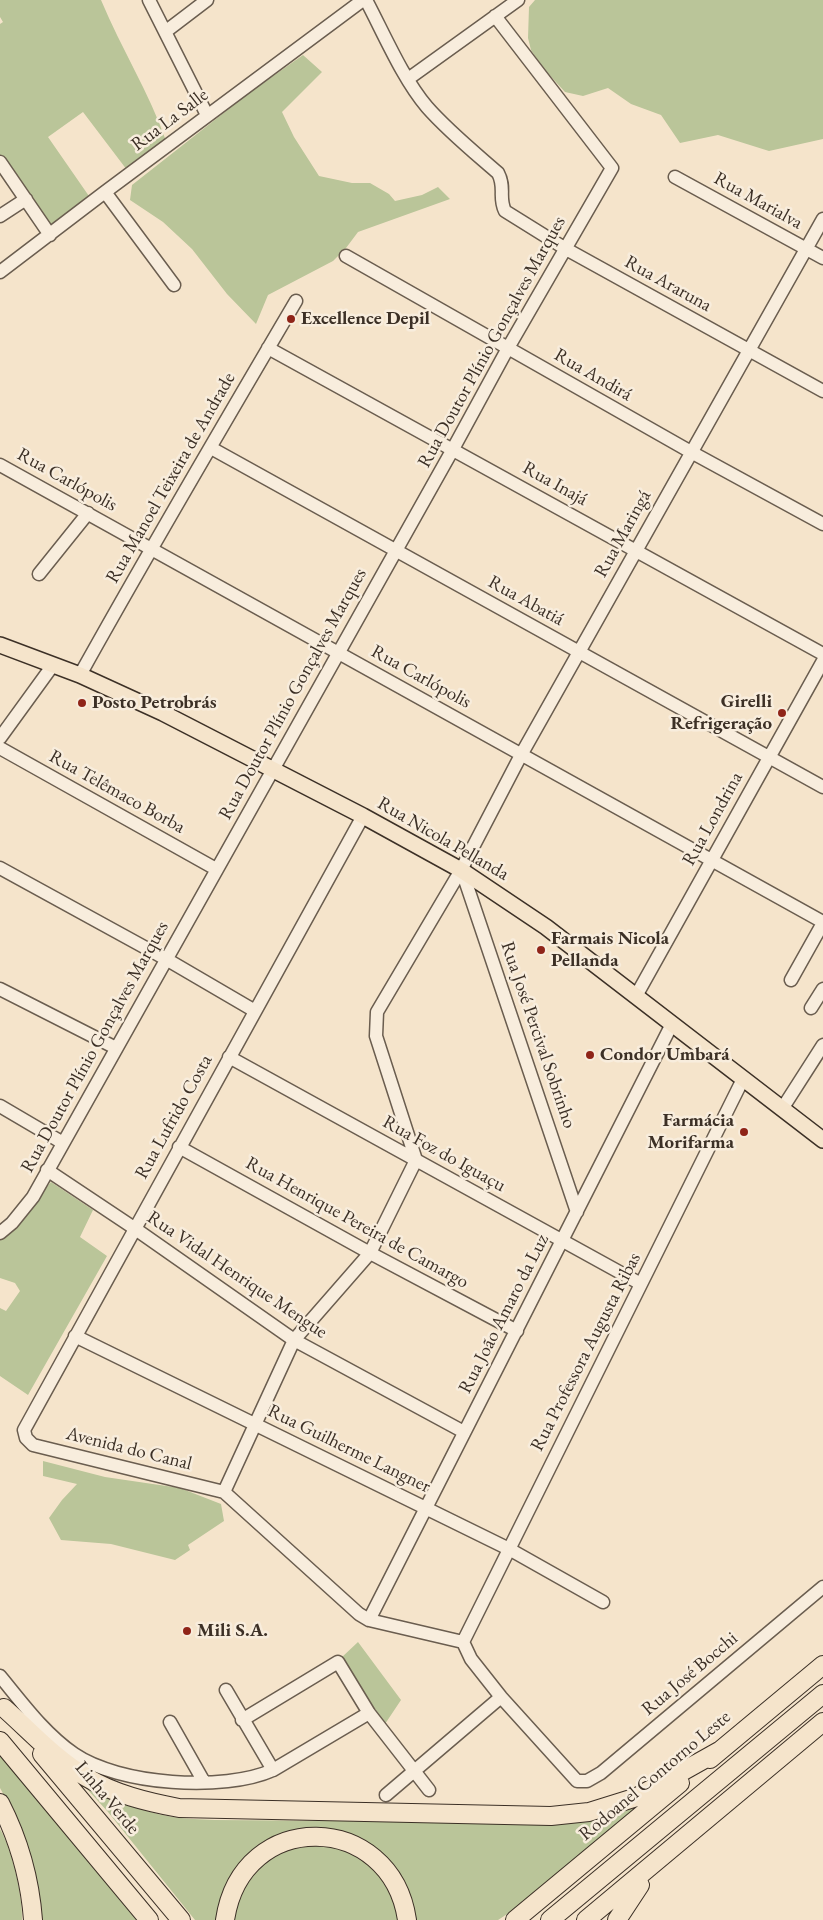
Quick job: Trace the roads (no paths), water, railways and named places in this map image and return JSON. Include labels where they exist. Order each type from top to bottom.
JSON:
[{"type":"highway","name":"Rodoanel Contorno Leste","points":[[515,1920],[823,1665]]},
{"type":"highway","points":[[552,1918],[823,1694]]},
{"type":"highway","points":[[2,1706],[66,1763],[85,1776],[127,1796],[179,1808],[551,1816],[595,1810],[637,1798],[719,1751]]},
{"type":"highway","name":"Linha Verde","points":[[2,1706],[181,1920]]},
{"type":"highway","points":[[586,1920],[823,1722]]},
{"type":"highway","points":[[0,1741],[149,1920]]},
{"type":"highway","points":[[0,1803],[12,1828],[26,1871],[33,1920]]},
{"type":"highway","points":[[225,1920],[232,1893],[240,1878],[253,1862],[279,1843],[296,1838],[314,1836],[329,1837],[354,1845],[380,1865],[391,1877],[400,1892],[406,1907],[407,1920]]},
{"type":"highway","points":[[617,1920],[642,1881],[669,1852]]},
{"type":"highway","points":[[507,1920],[534,1905]]},
{"type":"main road","name":"Rua Nicola Pellanda","points":[[0,645],[80,675],[162,713],[363,816],[462,870],[538,921],[823,1140]]},
{"type":"street","points":[[149,0],[208,116]]},
{"type":"street","points":[[164,32],[207,0]]},
{"type":"street","points":[[365,0],[408,79],[518,0]]},
{"type":"street","name":"Rua La Salle","points":[[0,272],[365,0]]},
{"type":"street","name":"Rua Doutor Plínio Gonçalves Marques","points":[[0,1233],[12,1223],[32,1197],[508,348],[612,168],[495,16]]},
{"type":"street","name":"Rua Araruna","points":[[408,79],[426,106],[444,125],[498,173],[503,183],[501,204],[505,211],[566,249],[823,391]]},
{"type":"street","points":[[0,162],[50,235]]},
{"type":"street","name":"Rua Marialva","points":[[675,177],[823,258]]},
{"type":"street","points":[[105,192],[174,285]]},
{"type":"street","points":[[0,216],[26,199]]},
{"type":"street","name":"Rua Maringá","points":[[416,1160],[376,1036],[377,1012],[462,870],[521,755],[823,219]]},
{"type":"street","name":"Rua Andirá","points":[[346,256],[691,452],[823,524]]},
{"type":"street","name":"Rua Manoel Teixeira de Andrade","points":[[80,675],[150,548],[211,448],[296,301]]},
{"type":"street","name":"Rua Inajá","points":[[268,348],[823,654]]},
{"type":"street","name":"Rua Abatiá","points":[[211,448],[823,787]]},
{"type":"street","name":"Rua Carlópolis","points":[[0,464],[521,755],[712,859],[823,923]]},
{"type":"street","points":[[39,574],[88,513]]},
{"type":"street","name":"Rua Londrina","points":[[636,996],[823,661]]},
{"type":"street","points":[[0,738],[52,665]]},
{"type":"street","name":"Rua Telêmaco Borba","points":[[0,748],[216,869]]},
{"type":"street","name":"Rua Lufrido Costa","points":[[26,1438],[24,1430],[363,816]]},
{"type":"street","points":[[0,868],[166,959],[254,1011]]},
{"type":"street","name":"Rua José Percival Sobrinho","points":[[462,870],[577,1212]]},
{"type":"street","points":[[791,980],[823,923]]},
{"type":"street","points":[[0,989],[116,1048]]},
{"type":"street","points":[[811,1008],[823,989]]},
{"type":"street","name":"Rua João Amaro da Luz","points":[[369,1620],[672,1024]]},
{"type":"street","points":[[782,1109],[823,1044]]},
{"type":"street","name":"Rua Foz do Iguaçu","points":[[229,1057],[641,1284]]},
{"type":"street","name":"Rua Professora Augusta Ribas","points":[[463,1642],[743,1079]]},
{"type":"street","points":[[0,1106],[63,1142]]},
{"type":"street","name":"Rua Henrique Pereira de Camargo","points":[[179,1147],[370,1253],[517,1331]]},
{"type":"street","points":[[386,1795],[501,1697],[471,1659],[463,1642],[369,1620],[347,1604],[224,1492],[294,1340],[370,1253],[416,1160]]},
{"type":"street","name":"Rua Vidal Henrique Mengue","points":[[47,1170],[134,1228],[294,1340],[464,1432]]},
{"type":"street","name":"Rua Guilherme Langner","points":[[75,1336],[509,1549],[603,1602]]},
{"type":"street","name":"Avenida do Canal","points":[[26,1438],[33,1445],[224,1492]]},
{"type":"street","name":"Rua José Bocchi","points":[[501,1697],[577,1781],[587,1781],[601,1773],[823,1588]]},
{"type":"street","points":[[242,1720],[338,1662],[369,1713],[429,1790]]},
{"type":"street","points":[[0,1676],[54,1738],[86,1761],[147,1779],[170,1782],[242,1780],[259,1776],[274,1770],[369,1713]]},
{"type":"street","points":[[226,1690],[242,1720],[274,1770]]},
{"type":"street","points":[[170,1722],[204,1782]]},
{"type":"place","name":"Excellence Depil","points":[[291,319]]},
{"type":"place","name":"Posto Petrobrás","points":[[82,703]]},
{"type":"place","name":"Girelli Refrigeração","points":[[782,713]]},
{"type":"place","name":"Farmais Nicola Pellanda","points":[[541,950]]},
{"type":"place","name":"Condor Umbará","points":[[590,1055]]},
{"type":"place","name":"Farmácia Morifarma","points":[[744,1132]]},
{"type":"place","name":"Mili S.A.","points":[[187,1631]]}]
